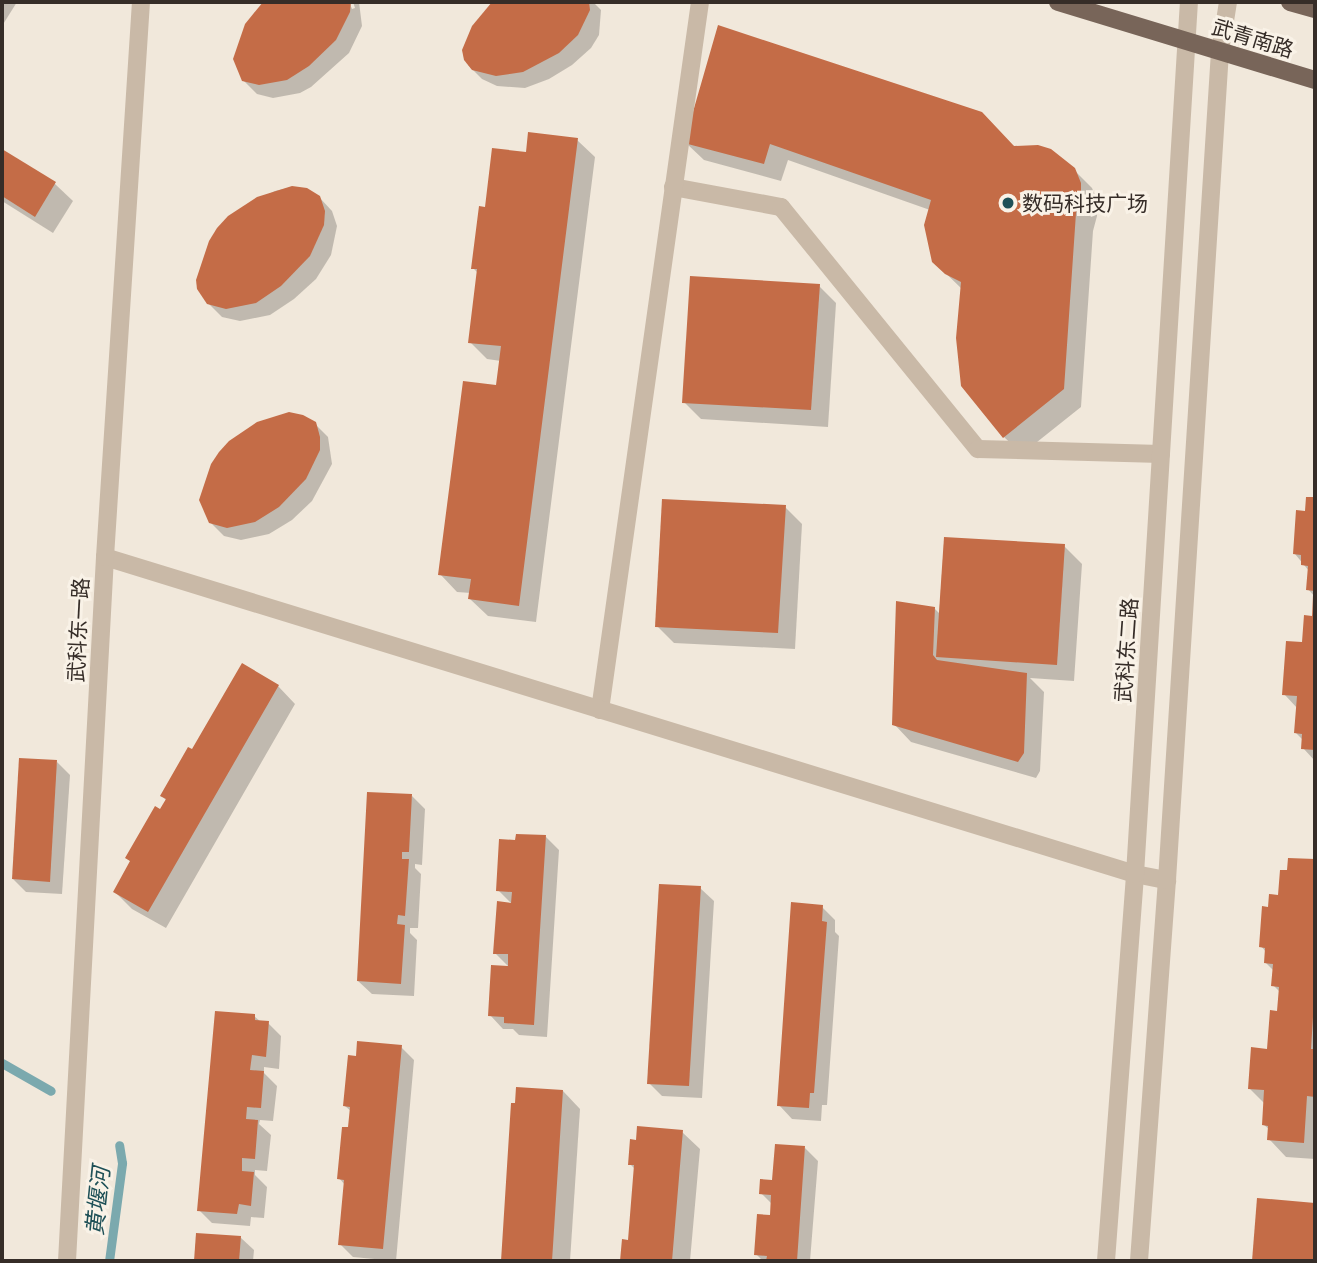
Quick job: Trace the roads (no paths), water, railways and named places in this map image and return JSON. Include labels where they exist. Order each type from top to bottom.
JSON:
[{"type":"main road","name":"武青南路","points":[[1058,2],[1315,80]]},
{"type":"main road","points":[[1290,2],[1315,9]]},
{"type":"street","name":"武科东一路","points":[[67,1261],[105,557],[141,2]]},
{"type":"street","points":[[600,710],[700,2]]},
{"type":"street","name":"武科东二路","points":[[1106,1261],[1135,874],[1189,2]]},
{"type":"street","points":[[1139,1261],[1167,880],[1220,52],[1228,2]]},
{"type":"street","points":[[673,187],[781,207],[978,449],[1161,454]]},
{"type":"street","points":[[105,557],[1135,874],[1167,880]]},
{"type":"waterway","name":"黄堰河","points":[[2,1063],[51,1091]]},
{"type":"waterway","name":"黄堰河","points":[[109,1261],[122,1163],[119,1145]]},
{"type":"place","name":"数码科技广场","points":[[1008,203]]}]
